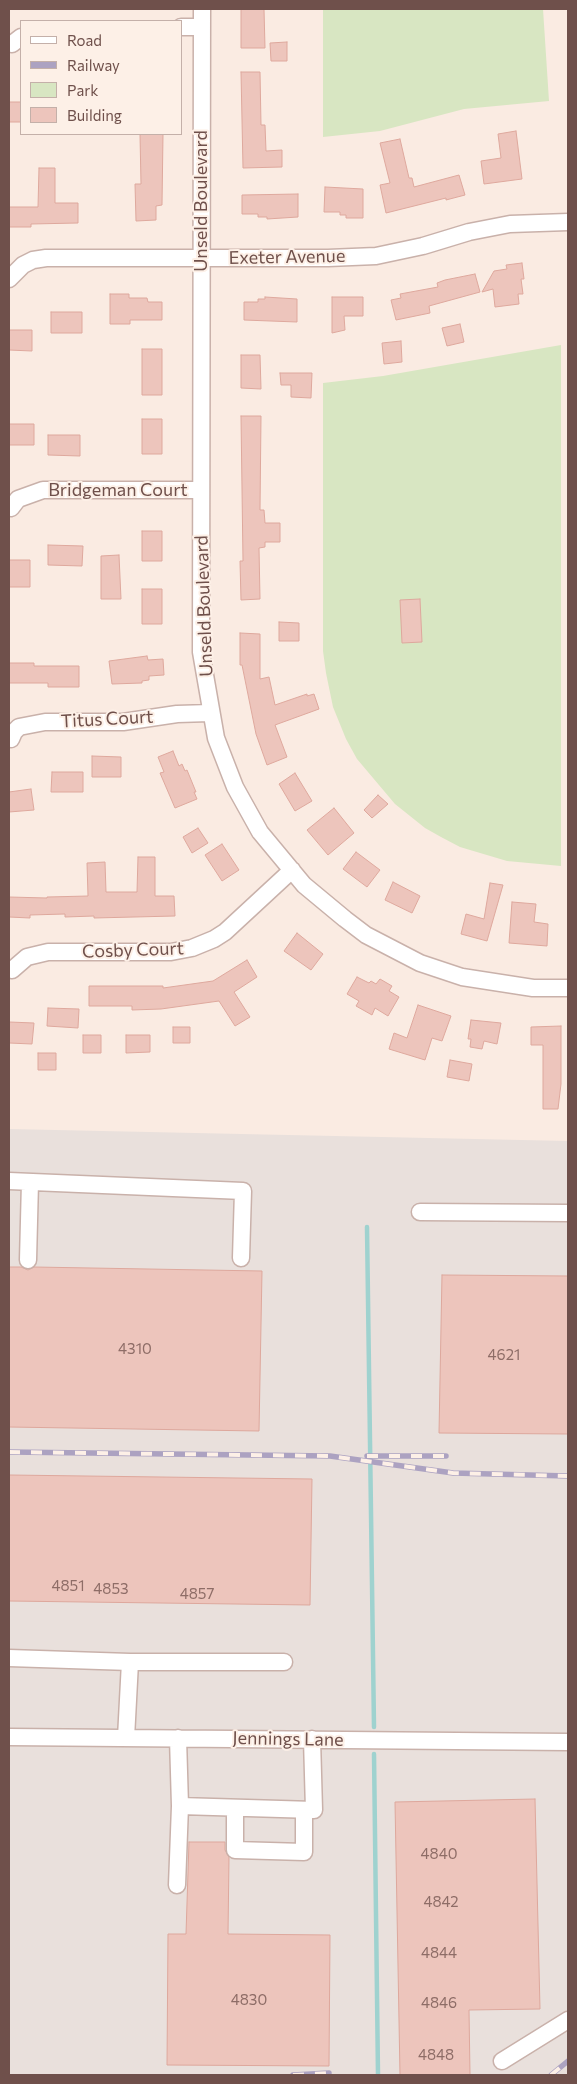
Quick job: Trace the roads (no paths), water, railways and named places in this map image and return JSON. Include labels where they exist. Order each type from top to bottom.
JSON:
[{"type":"street","name":"Unseld Boulevard","points":[[202,9],[201,652],[210,714],[216,738],[235,787],[260,832],[304,885],[359,930],[420,963],[462,977],[533,988],[568,988]]},
{"type":"street","points":[[182,27],[202,27]]},
{"type":"street","name":"Exeter Avenue","points":[[9,279],[22,265],[33,260],[46,258],[328,258],[376,256],[423,246],[468,232],[510,224],[568,222]]},
{"type":"street","name":"Bridgeman Court","points":[[11,508],[18,500],[43,490],[201,490]]},
{"type":"street","name":"Titus Court","points":[[12,739],[14,732],[19,727],[45,722],[123,722],[177,714],[210,714]]},
{"type":"street","name":"Cosby Court","points":[[12,970],[27,957],[48,952],[171,952],[192,948],[214,939],[224,932],[292,870]]},
{"type":"street","points":[[9,1182],[243,1191],[241,1258]]},
{"type":"street","points":[[28,1260],[30,1182]]},
{"type":"street","points":[[420,1212],[568,1213]]},
{"type":"street","points":[[9,1658],[130,1662],[284,1662]]},
{"type":"street","points":[[126,1738],[130,1662]]},
{"type":"street","name":"Jennings Lane","points":[[9,1736],[568,1742]]},
{"type":"street","points":[[177,1885],[180,1806],[178,1738]]},
{"type":"street","points":[[180,1806],[314,1810],[312,1739]]},
{"type":"street","points":[[235,1808],[235,1850],[304,1852],[304,1810]]},
{"type":"street","points":[[502,2061],[568,2020]]},
{"type":"waterway","points":[[367,1227],[374,1727]]},
{"type":"waterway","points":[[374,1754],[378,2075]]},
{"type":"railway","points":[[9,1452],[330,1456],[453,1473],[568,1476]]},
{"type":"railway","points":[[367,1456],[446,1456]]},
{"type":"railway","points":[[551,2075],[568,2061]]},
{"type":"railway","points":[[293,2075],[329,2073]]}]
